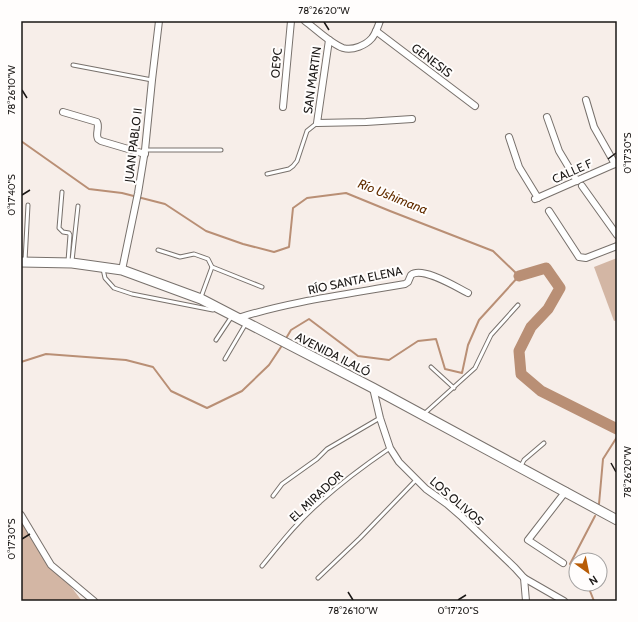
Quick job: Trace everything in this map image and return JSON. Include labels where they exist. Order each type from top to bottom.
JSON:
[{"type":"main road","name":"AVENIDA ILALÓ","points":[[23,262],[70,263],[122,270],[201,299],[373,388],[520,468],[566,491],[617,520]]},
{"type":"street","name":"JUAN PABLO II","points":[[122,270],[137,202],[145,152],[159,21]]},
{"type":"street","name":"OE9C","points":[[283,107],[291,21]]},
{"type":"street","points":[[305,21],[329,40],[344,48],[354,48],[363,45],[372,38],[380,21]]},
{"type":"street","name":"GENESIS","points":[[376,31],[475,106]]},
{"type":"street","name":"SAN MARTIN","points":[[317,123],[329,40]]},
{"type":"street","points":[[586,100],[594,127],[616,164]]},
{"type":"street","points":[[62,112],[97,122],[99,126],[96,136],[101,141],[145,152]]},
{"type":"street","points":[[547,117],[558,151],[577,181]]},
{"type":"street","points":[[317,123],[412,119]]},
{"type":"street","name":"CALLE F","points":[[509,137],[519,167],[536,198],[616,164]]},
{"type":"street","points":[[582,186],[617,235]]},
{"type":"street","points":[[549,211],[579,257],[586,258],[617,246]]},
{"type":"street","name":"RÍO SANTA ELENA","points":[[236,317],[298,303],[405,284],[408,282],[411,275],[416,272],[426,273],[468,293]]},
{"type":"street","name":"LOS OLIVOS","points":[[373,388],[380,418],[390,448],[399,462],[426,489],[462,517],[524,578],[564,601]]},
{"type":"street","points":[[563,562],[528,540],[566,491]]},
{"type":"street","points":[[21,514],[51,565],[94,601]]},
{"type":"street","points":[[524,578],[526,601]]},
{"type":"lane","points":[[73,65],[152,80]]},
{"type":"lane","points":[[267,174],[289,169],[293,166],[297,161],[307,131],[317,123]]},
{"type":"lane","points":[[145,152],[221,150]]},
{"type":"lane","points":[[62,192],[59,228],[63,232],[70,234],[70,263]]},
{"type":"lane","points":[[23,262],[28,205]]},
{"type":"lane","points":[[70,263],[78,206]]},
{"type":"lane","points":[[158,250],[180,257],[194,254],[208,259],[212,267],[262,287]]},
{"type":"lane","points":[[201,299],[212,267]]},
{"type":"lane","points":[[103,268],[105,278],[114,288],[132,294],[236,317]]},
{"type":"lane","points":[[423,415],[475,368],[491,335],[518,305]]},
{"type":"lane","points":[[216,340],[236,317]]},
{"type":"lane","points":[[225,359],[236,317]]},
{"type":"lane","points":[[431,367],[454,388]]},
{"type":"lane","points":[[273,496],[287,479],[317,459],[327,449],[380,418]]},
{"type":"lane","points":[[520,468],[524,460],[544,443]]},
{"type":"lane","name":"EL MIRADOR","points":[[262,566],[286,537],[318,503],[361,467],[390,448]]},
{"type":"lane","points":[[318,578],[360,538],[416,480]]},
{"type":"shaded area","points":[[617,258],[617,320],[614,321],[594,267]]},
{"type":"shaded area","points":[[21,521],[82,601],[21,601]]},
{"type":"waterway","name":"Río Ushimana","points":[[21,141],[89,189],[122,193],[165,204],[206,231],[243,244],[274,252],[289,247],[293,208],[307,198],[346,193],[493,251],[519,276],[479,320],[468,345],[462,373],[445,369],[436,339],[418,341],[389,360],[358,356],[309,319],[291,330],[285,340]]},
{"type":"waterway","name":"Río Ushimana","points":[[519,276],[546,268],[560,288],[548,309],[531,327],[519,351],[521,374],[541,391],[617,429]]},
{"type":"waterway","points":[[21,362],[46,354],[126,360],[153,367],[171,391],[207,408],[242,391],[269,365],[283,344]]},
{"type":"waterway","points":[[599,504],[603,459],[617,437]]},
{"type":"waterway","points":[[576,552],[595,516]]},
{"type":"waterway","points":[[590,592],[594,601]]}]
